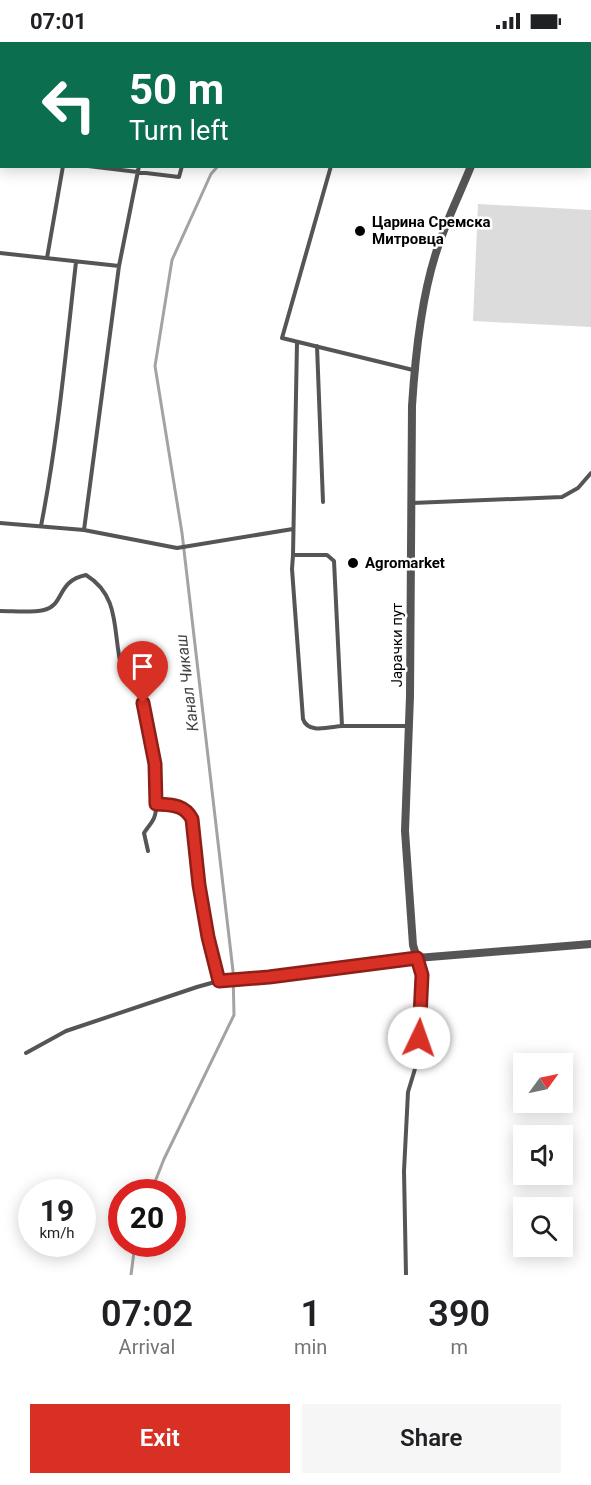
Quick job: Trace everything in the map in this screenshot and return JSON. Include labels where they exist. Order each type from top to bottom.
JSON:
[{"type":"street","name":"Јарачки пут","points":[[417,958],[413,945],[405,831],[409,726],[414,370],[426,292],[435,256],[470,168]]},
{"type":"street","points":[[417,958],[591,944]]},
{"type":"lane","points":[[47,258],[63,168]]},
{"type":"lane","points":[[100,168],[179,177],[181,168]]},
{"type":"lane","points":[[84,530],[119,266],[139,168]]},
{"type":"lane","points":[[330,168],[282,338],[414,370]]},
{"type":"lane","points":[[0,253],[119,266]]},
{"type":"lane","points":[[41,526],[48,489],[76,262]]},
{"type":"lane","points":[[297,342],[292,569],[303,719],[305,725],[310,728],[409,726]]},
{"type":"lane","points":[[317,346],[323,502]]},
{"type":"lane","points":[[411,503],[562,497],[578,488],[591,473]]},
{"type":"lane","points":[[0,523],[84,530],[177,548],[293,529]]},
{"type":"lane","points":[[293,555],[327,555],[334,561],[342,726]]},
{"type":"lane","points":[[0,611],[45,610],[58,601],[67,582],[76,577],[86,575],[99,583],[110,603],[117,628],[122,671],[143,703],[155,764],[155,817],[144,833],[148,851]]},
{"type":"lane","points":[[156,804],[178,806],[188,811],[192,819],[199,885],[208,937],[221,981]]},
{"type":"lane","points":[[26,1053],[66,1031],[221,981],[417,958],[422,975],[418,1059],[408,1092],[404,1171],[406,1275]]},
{"type":"shaded area","points":[[478,204],[591,210],[591,327],[473,321]]},
{"type":"waterway","name":"Канал Чикаш","points":[[156,1179],[234,1015],[233,971],[182,533],[155,366],[172,260],[211,174],[216,168]]},
{"type":"waterway","name":"Канал Чикаш","points":[[131,1275],[133,1257]]},
{"type":"place","name":"Царина Сремска Митровца","points":[[360,231]]},
{"type":"place","name":"Agromarket","points":[[353,563]]},
{"type":"route","points":[[143,703],[155,764],[156,804],[178,806],[188,811],[192,819],[199,885],[219,981],[417,958],[422,975],[419,1038]]}]
